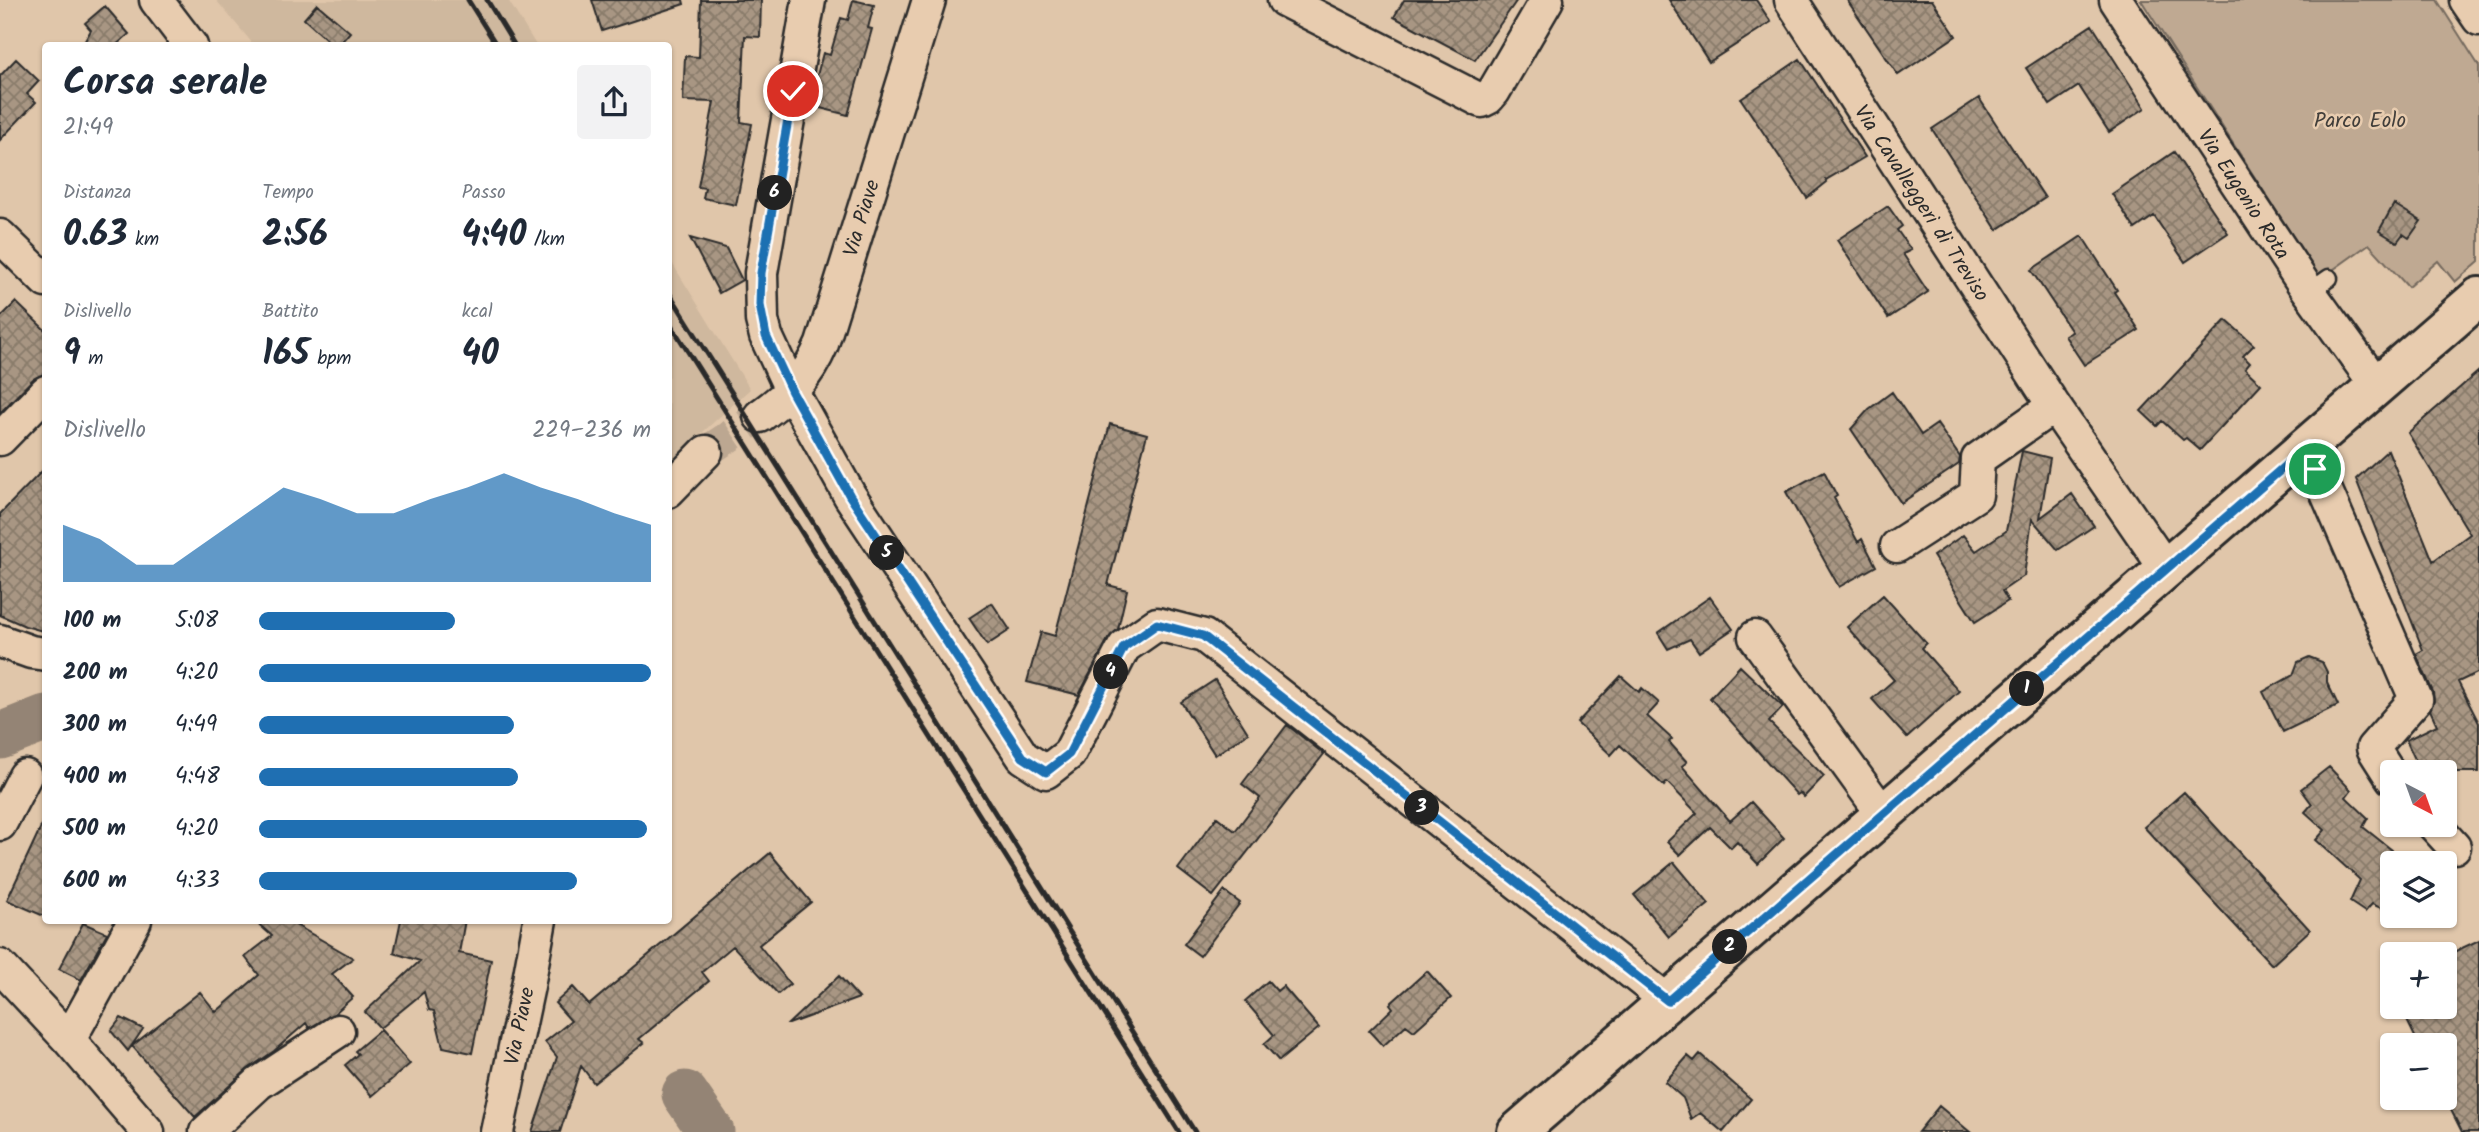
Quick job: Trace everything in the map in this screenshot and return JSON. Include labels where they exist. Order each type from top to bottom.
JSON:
[{"type":"street","points":[[156,0],[188,42]]},
{"type":"street","points":[[808,0],[761,273],[762,320],[766,336],[792,392],[850,496],[1023,757],[1046,772],[1069,754],[1124,647],[1157,624],[1203,636],[1668,1001]]},
{"type":"street","name":"Via Piave","points":[[760,416],[792,392],[807,374],[822,344],[929,0]]},
{"type":"street","points":[[1295,3],[1482,101],[1494,91],[1547,0]]},
{"type":"street","name":"Via Cavalleggeri di Treviso","points":[[1791,0],[2054,406],[2166,569]]},
{"type":"street","name":"Via Eugenio Rota","points":[[2116,0],[2319,285],[2377,386]]},
{"type":"street","points":[[2466,0],[2479,19]]},
{"type":"street","points":[[0,236],[42,277]]},
{"type":"street","points":[[1517,1132],[2479,297]]},
{"type":"street","points":[[0,439],[42,396]]},
{"type":"street","points":[[1897,546],[1976,495],[1978,458],[2054,406]]},
{"type":"street","points":[[2307,447],[2416,699],[2374,748],[2381,760]]},
{"type":"street","points":[[674,485],[706,452]]},
{"type":"street","points":[[1755,637],[1884,814]]},
{"type":"street","points":[[0,641],[31,652],[42,653]]},
{"type":"street","points":[[0,824],[25,776]]},
{"type":"street","points":[[69,1040],[133,924]]},
{"type":"street","name":"Via Piave","points":[[497,1132],[538,930]]},
{"type":"street","points":[[1,970],[69,1040],[148,1132]]},
{"type":"street","points":[[206,1132],[259,1083],[338,1031]]},
{"type":"shaded area","points":[[216,0],[508,0],[534,42],[251,42]]},
{"type":"shaded area","points":[[672,263],[750,389],[672,460]]},
{"type":"green space","name":"Parco Eolo","points":[[2141,0],[2437,0],[2479,66],[2479,261],[2455,282],[2438,261],[2408,287],[2369,244],[2320,279]]},
{"type":"building","points":[[592,0],[683,0],[684,4],[602,31]]},
{"type":"building","points":[[701,0],[761,0],[760,37],[745,36],[741,122],[752,124],[736,205],[703,198],[705,188],[698,187],[714,102],[683,101],[685,56],[699,57]]},
{"type":"building","points":[[853,0],[874,5],[868,28],[872,29],[848,115],[812,106],[823,53],[830,55],[841,18],[848,20]]},
{"type":"building","points":[[1404,0],[1517,0],[1475,60],[1394,17]]},
{"type":"building","points":[[1669,0],[1756,0],[1771,22],[1709,62]]},
{"type":"building","points":[[1847,0],[1932,0],[1956,36],[1898,75]]},
{"type":"building","points":[[317,4],[350,32],[341,42],[330,42],[304,19]]},
{"type":"building","points":[[105,6],[129,34],[120,42],[84,42],[91,30],[85,23]]},
{"type":"building","points":[[2092,25],[2145,108],[2109,132],[2079,86],[2050,105],[2026,68]]},
{"type":"building","points":[[16,59],[39,81],[27,94],[36,102],[0,140],[0,76]]},
{"type":"building","points":[[1800,59],[1865,157],[1826,180],[1827,182],[1807,198],[1741,99]]},
{"type":"building","points":[[1979,98],[2045,198],[1997,230],[1932,129]]},
{"type":"building","points":[[2174,152],[2228,233],[2185,262],[2154,216],[2135,229],[2112,194]]},
{"type":"building","points":[[2394,204],[2421,221],[2409,238],[2403,234],[2397,242],[2379,231]]},
{"type":"building","points":[[1888,206],[1902,226],[1897,230],[1911,250],[1903,254],[1928,292],[1888,318],[1837,240]]},
{"type":"building","points":[[2082,236],[2139,330],[2084,365],[2065,336],[2072,332],[2031,270]]},
{"type":"building","points":[[690,238],[726,248],[742,280],[719,293]]},
{"type":"building","points":[[16,302],[42,327],[42,375],[33,379],[0,413],[0,318]]},
{"type":"building","points":[[2226,320],[2254,345],[2243,356],[2250,363],[2245,369],[2261,384],[2200,450],[2186,438],[2183,440],[2162,421],[2157,426],[2141,411]]},
{"type":"building","points":[[2479,371],[2479,672],[2458,682],[2479,723],[2479,772],[2457,772],[2457,760],[2415,760],[2406,740],[2437,725],[2430,710],[2434,701],[2433,692],[2416,654],[2423,650],[2356,479],[2388,450],[2433,561],[2470,534],[2408,433]]},
{"type":"building","points":[[1892,392],[1921,435],[1937,424],[1960,457],[1959,464],[1901,503],[1851,429],[1869,409]]},
{"type":"building","points":[[1110,424],[1147,434],[1108,585],[1127,590],[1118,629],[1108,639],[1079,695],[1027,682],[1041,632],[1055,636]]},
{"type":"building","points":[[2022,451],[2050,458],[2040,518],[2072,494],[2094,526],[2058,550],[2032,519],[2024,576],[2002,591],[2008,601],[1975,622],[1933,556],[1963,535],[1976,551],[2006,531]]},
{"type":"building","points":[[42,471],[42,631],[0,615],[0,514]]},
{"type":"building","points":[[1824,471],[1837,496],[1834,498],[1858,542],[1862,539],[1876,566],[1839,587],[1786,492]]},
{"type":"building","points":[[1883,595],[1926,643],[1921,648],[1959,691],[1907,738],[1872,699],[1894,680],[1847,627]]},
{"type":"building","points":[[1710,597],[1733,629],[1699,652],[1690,639],[1668,649],[1658,633]]},
{"type":"building","points":[[992,603],[1010,630],[987,645],[969,618]]},
{"type":"building","points":[[2309,657],[2322,662],[2327,672],[2327,682],[2338,705],[2283,732],[2263,692],[2293,675],[2298,662]]},
{"type":"building","points":[[1740,666],[1783,707],[1769,722],[1824,776],[1804,797],[1800,793],[1797,795],[1710,698]]},
{"type":"building","points":[[1621,676],[1639,692],[1642,688],[1659,703],[1647,716],[1672,739],[1669,742],[1687,762],[1682,766],[1730,821],[1751,802],[1784,838],[1758,864],[1737,842],[1731,848],[1710,827],[1680,855],[1667,842],[1697,813],[1667,782],[1664,786],[1620,745],[1611,755],[1577,723]]},
{"type":"building","points":[[1215,680],[1248,733],[1215,755],[1181,702]]},
{"type":"building","points":[[1287,725],[1324,754],[1213,896],[1178,869],[1217,817],[1235,831],[1260,798],[1242,784]]},
{"type":"building","points":[[2329,767],[2351,790],[2346,797],[2368,818],[2363,827],[2392,850],[2380,851],[2380,908],[2372,904],[2365,912],[2350,902],[2360,880],[2316,840],[2325,830],[2305,812],[2312,804],[2301,789]]},
{"type":"building","points":[[2184,792],[2310,930],[2272,965],[2144,827]]},
{"type":"building","points":[[42,825],[42,915],[7,900]]},
{"type":"building","points":[[770,853],[811,902],[759,945],[790,984],[778,994],[733,946],[702,972],[709,981],[639,1039],[644,1043],[594,1083],[581,1066],[560,1132],[532,1132],[557,1057],[545,1042],[571,1021],[555,1003],[573,987],[589,1005]]},
{"type":"building","points":[[1674,862],[1709,904],[1669,937],[1634,895]]},
{"type":"building","points":[[1224,891],[1240,903],[1200,956],[1184,944]]},
{"type":"building","points":[[82,924],[107,933],[81,980],[59,969]]},
{"type":"building","points":[[258,924],[294,924],[353,958],[332,974],[353,997],[334,1014],[309,1028],[306,1023],[247,1070],[195,1117],[132,1046],[200,992],[216,1012],[259,975],[245,957],[272,936]]},
{"type":"building","points":[[400,924],[464,924],[459,953],[491,960],[472,1053],[443,1047],[434,1011],[429,1010],[424,992],[380,1028],[365,1012],[420,961],[394,953]]},
{"type":"building","points":[[2479,940],[2479,1132],[2462,1132],[2451,1110],[2457,1110],[2457,1033],[2413,1033],[2406,1019],[2457,1019],[2457,950]]},
{"type":"building","points":[[1427,971],[1451,998],[1414,1031],[1406,1025],[1383,1046],[1369,1031],[1393,1008],[1390,1004]]},
{"type":"building","points":[[839,976],[859,998],[788,1024]]},
{"type":"building","points":[[1268,981],[1277,991],[1283,986],[1319,1028],[1279,1061],[1264,1044],[1274,1035],[1245,1001]]},
{"type":"building","points":[[121,1018],[143,1029],[128,1051],[111,1031]]},
{"type":"building","points":[[380,1030],[410,1064],[372,1096],[345,1065],[358,1054],[355,1051]]},
{"type":"building","points":[[1700,1054],[1751,1099],[1723,1132],[1700,1113],[1691,1119],[1683,1098],[1665,1082],[1688,1056],[1694,1061]]},
{"type":"building","points":[[1939,1106],[1970,1132],[1918,1132]]},
{"type":"waterway","points":[[0,736],[42,720]]},
{"type":"waterway","points":[[685,1094],[711,1132]]},
{"type":"tunnel","points":[[706,452],[760,416]]},
{"type":"railway","points":[[468,0],[494,42]]},
{"type":"railway","points":[[487,0],[513,42]]},
{"type":"railway","points":[[672,297],[1195,1132]]},
{"type":"railway","points":[[672,326],[1179,1132]]},
{"type":"route","points":[[793,91],[761,273],[760,305],[766,336],[792,392],[850,496],[1023,757],[1046,772],[1069,754],[1124,647],[1157,624],[1203,636],[1668,1001],[2307,447],[2315,469]]}]
